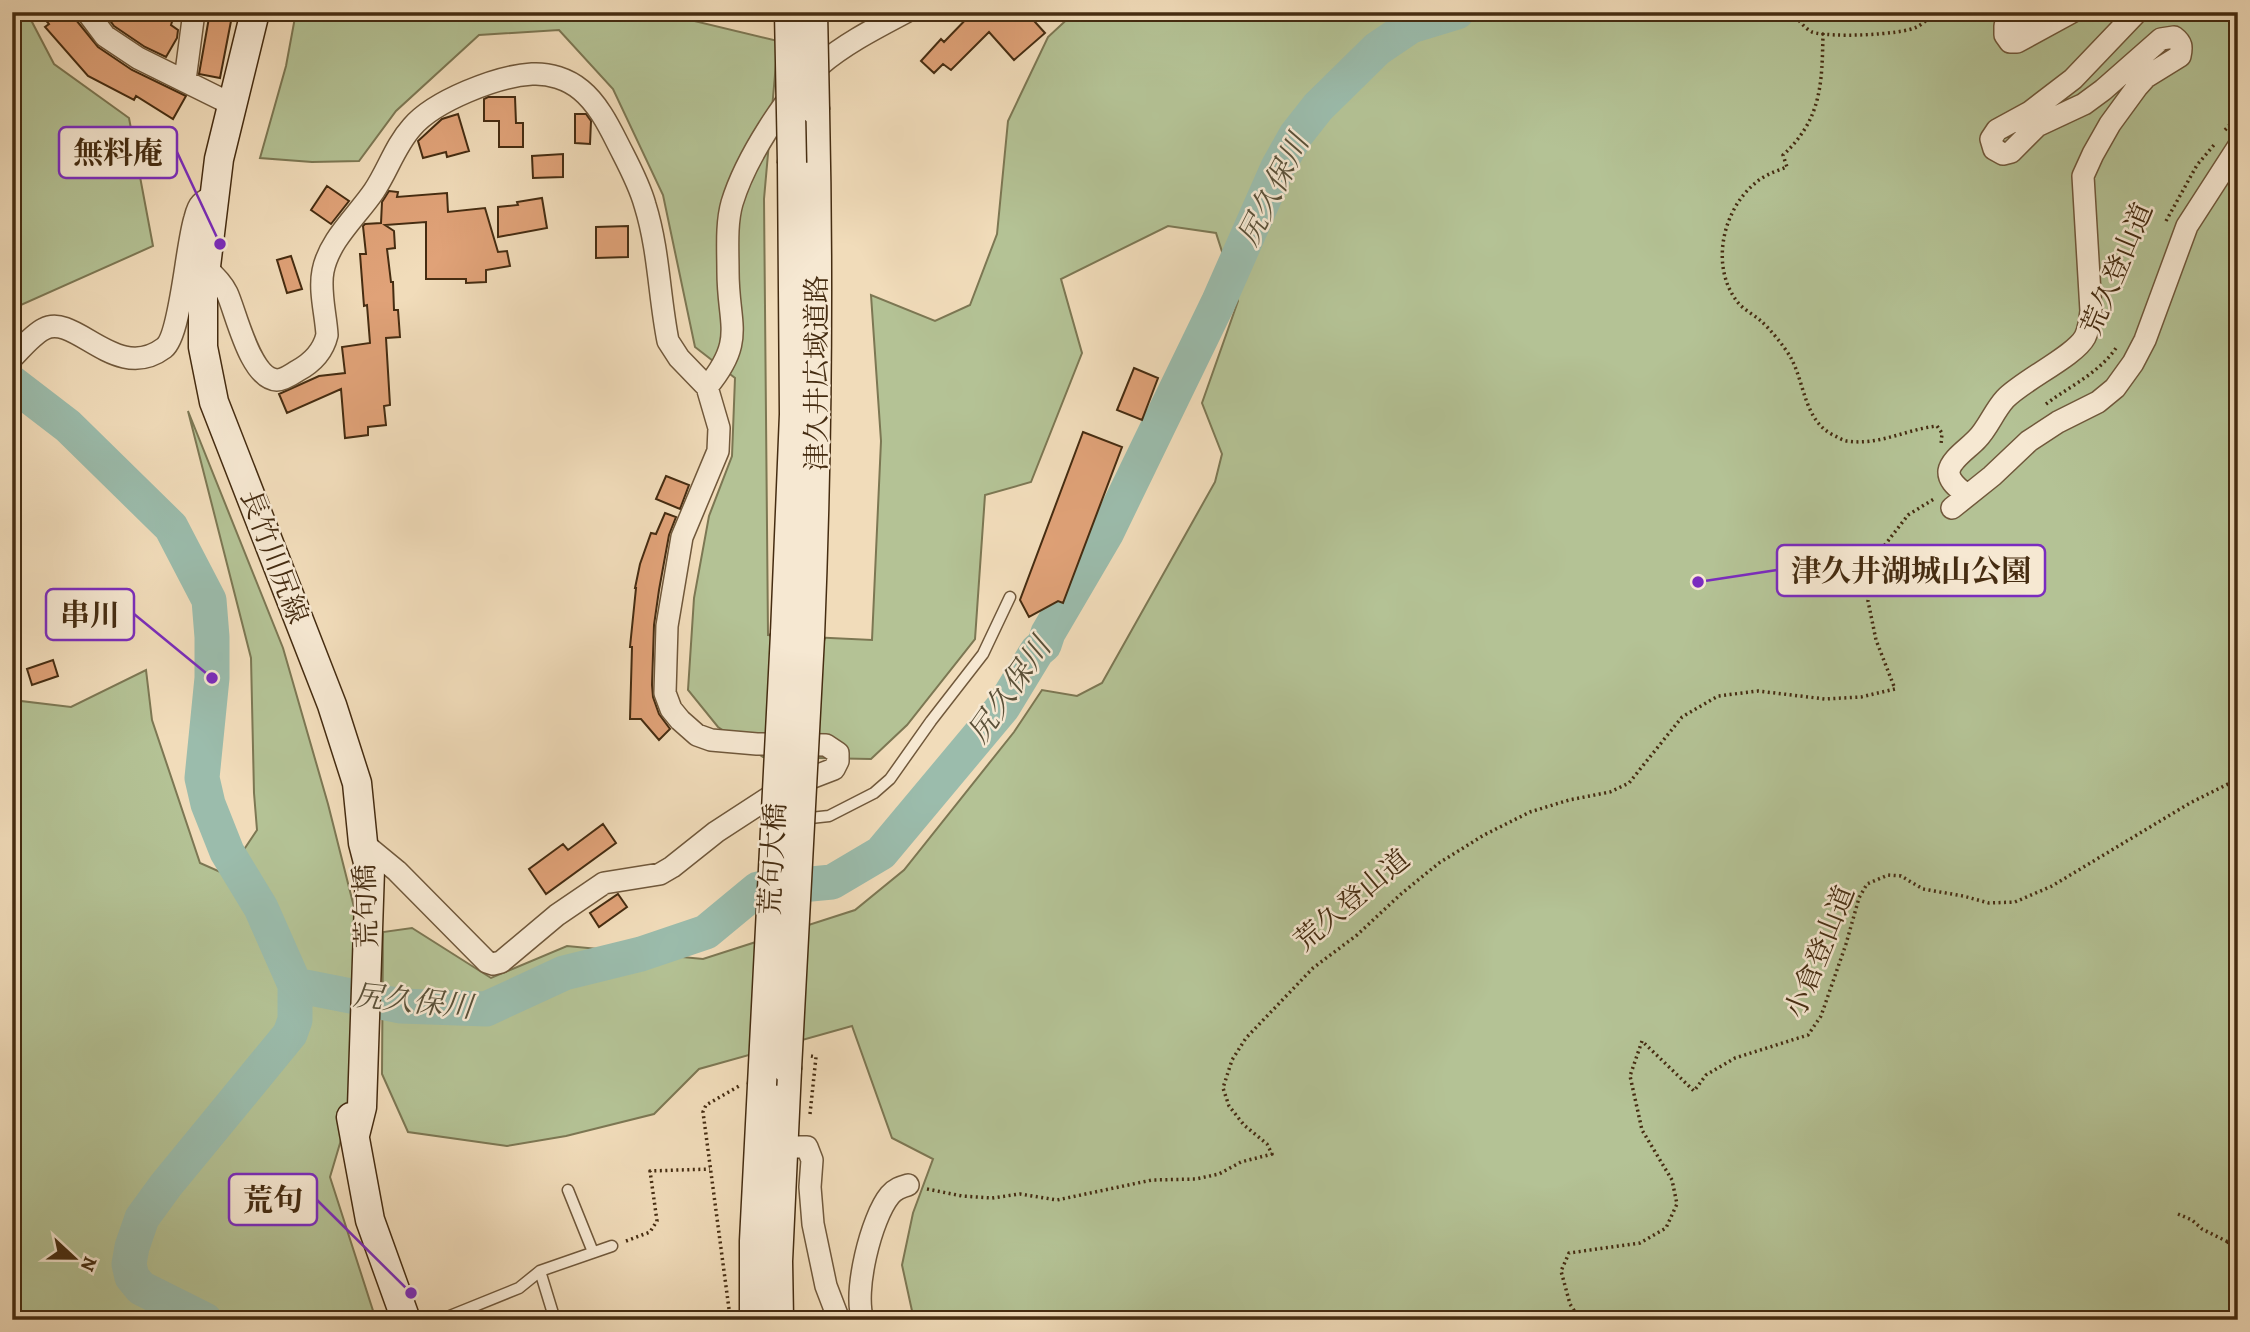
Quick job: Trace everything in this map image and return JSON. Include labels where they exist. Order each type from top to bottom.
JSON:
[{"type":"main road","points":[[215,195],[223,140],[255,12]]},
{"type":"main road","name":"津久井広域道路","points":[[789,12],[797,635]]},
{"type":"main road","name":"津久井広域道路","points":[[797,635],[817,440],[818,246],[813,12]]},
{"type":"main road","name":"長竹川尻線","points":[[215,195],[201,315],[211,391],[341,730],[359,792],[363,862]]},
{"type":"main road","name":"荒句大橋","points":[[795,1147],[787,1069],[797,635]]},
{"type":"main road","name":"荒句大橋","points":[[752,1085],[797,635]]},
{"type":"main road","name":"荒句橋","points":[[363,862],[347,1104],[370,1220],[406,1320]]},
{"type":"main road","points":[[752,1085],[756,1197],[754,1320]]},
{"type":"main road","points":[[779,1320],[778,1261],[795,1147]]},
{"type":"street","points":[[87,12],[105,36],[138,58],[232,104]]},
{"type":"street","points":[[184,80],[194,12]]},
{"type":"street","points":[[706,387],[716,376],[733,340],[728,276],[732,205],[757,149],[802,83],[820,65],[859,37],[906,12]]},
{"type":"street","points":[[2041,12],[2013,20],[2006,26],[2005,35],[2010,42],[2017,42],[2072,12]]},
{"type":"street","points":[[2137,12],[2073,79],[2030,112],[1997,130],[1991,139],[1994,149],[2003,155],[2011,152],[2037,126],[2071,110],[2103,90],[2161,39],[2174,37],[2180,42],[2180,56],[2146,77],[2110,124],[2084,176],[2091,311],[2090,325],[2084,340],[2022,384],[2003,401],[1980,437],[1949,469],[1954,496],[1992,477],[2029,442],[2058,422],[2098,402],[2115,388],[2145,340],[2187,226],[2238,147]]},
{"type":"street","points":[[206,268],[227,292],[241,336],[260,369],[269,378],[279,380],[294,373],[314,359],[326,341],[323,270],[331,250],[375,190],[393,153],[414,124],[444,103],[486,85],[530,74],[554,76],[583,90],[608,125],[645,203],[655,248],[668,341],[678,358],[706,387],[719,428],[718,451],[682,537],[667,626],[664,693],[671,709],[697,735],[711,740],[757,744],[826,745],[835,750],[838,758],[830,772],[782,789],[716,832],[673,867],[660,874],[604,883],[557,915],[501,962],[493,964],[435,912],[397,871],[363,862]]},
{"type":"street","points":[[17,353],[45,328],[55,327],[76,333],[104,351],[118,356],[134,358],[151,355],[166,347],[175,328],[189,235],[199,205],[215,195]]},
{"type":"street","points":[[795,1147],[812,1160],[810,1187],[813,1224],[826,1286],[839,1320]]},
{"type":"street","points":[[863,1320],[859,1309],[859,1286],[872,1236],[883,1204],[891,1193],[908,1185]]},
{"type":"lane","points":[[752,807],[787,819],[807,820],[829,816],[874,793],[890,779],[983,654],[1010,597]]},
{"type":"lane","points":[[568,1190],[593,1252]]},
{"type":"lane","points":[[440,1320],[519,1288],[540,1271],[612,1246]]},
{"type":"lane","points":[[540,1271],[555,1320]]},
{"type":"path","points":[[1793,12],[1803,26],[1812,32],[1848,36],[1917,27],[1935,12]]},
{"type":"path","points":[[1823,33],[1820,90],[1815,112],[1805,131],[1783,155],[1787,167],[1761,178],[1742,198],[1722,240],[1722,270],[1738,303],[1762,322],[1790,357],[1810,412],[1824,430],[1847,441],[1858,441],[1880,440],[1919,428],[1937,426],[1942,433],[1940,455]]},
{"type":"path","name":"荒久登山道","points":[[2164,226],[2168,214],[2197,165],[2238,116]]},
{"type":"path","name":"荒久登山道","points":[[2043,407],[2108,360],[2123,338]]},
{"type":"path","name":"荒久登山道","points":[[908,1185],[962,1196],[992,1198],[1020,1194],[1057,1199],[1152,1180],[1196,1179],[1219,1174],[1241,1162],[1272,1154],[1266,1144],[1244,1125],[1229,1106],[1223,1088],[1231,1060],[1247,1038],[1313,968],[1357,935],[1438,863],[1484,835],[1530,812],[1569,800],[1610,792],[1629,783],[1682,717],[1718,696],[1758,691],[1825,699],[1895,690],[1876,640],[1868,601],[1874,559],[1908,515],[1954,496]]},
{"type":"path","name":"小倉登山道","points":[[1580,1320],[1570,1304],[1561,1271],[1569,1253],[1640,1243],[1666,1228],[1677,1204],[1672,1180],[1642,1130],[1630,1076],[1642,1041],[1694,1091],[1706,1075],[1735,1058],[1808,1035],[1821,1016],[1859,898],[1867,884],[1888,876],[1902,876],[1923,889],[1989,903],[2015,902],[2052,886],[2190,803],[2238,779]]},
{"type":"path","points":[[795,1147],[816,1057]]},
{"type":"path","points":[[730,1320],[703,1112],[706,1105],[752,1085]]},
{"type":"path","points":[[632,1240],[650,1231],[657,1221],[650,1171],[709,1169]]},
{"type":"path","points":[[2178,1214],[2228,1242],[2233,1257],[2238,1261]]},
{"type":"path","points":[[2228,1242],[2238,1237]]},
{"type":"green space","points":[[12,12],[20,12],[32,22],[54,64],[129,118],[153,246],[12,309]]},
{"type":"green space","points":[[296,12],[667,12],[665,14],[778,41],[764,199],[768,635],[872,640],[881,441],[871,295],[935,321],[970,305],[997,234],[1008,121],[1048,37],[1075,12],[2238,12],[2238,1320],[914,1320],[902,1265],[913,1213],[933,1159],[892,1138],[852,1026],[699,1069],[654,1114],[566,1136],[507,1146],[408,1132],[382,1074],[383,932],[412,928],[491,978],[567,946],[703,959],[855,910],[904,870],[1014,732],[1042,690],[1077,696],[1102,683],[1215,482],[1222,454],[1202,403],[1238,301],[1216,233],[1168,226],[1061,279],[1082,353],[1031,482],[985,495],[975,639],[907,725],[871,759],[763,757],[718,727],[688,690],[694,598],[709,516],[732,456],[735,378],[695,347],[663,195],[613,89],[559,30],[479,35],[396,111],[359,161],[312,162],[260,158],[286,66]]},
{"type":"green space","points":[[188,411],[283,648],[328,804],[359,927],[360,1076],[330,1177],[376,1320],[12,1320],[12,700],[71,707],[146,670],[152,720],[200,863],[227,875],[257,830],[251,658]]},
{"type":"building","points":[[39,12],[74,12],[76,20],[98,47],[132,70],[186,96],[173,119],[136,96],[134,100],[88,76],[45,27],[49,24]]},
{"type":"building","points":[[104,12],[175,12],[171,25],[178,30],[177,38],[166,57],[145,47],[114,26]]},
{"type":"building","points":[[210,12],[232,16],[220,78],[199,74]]},
{"type":"building","points":[[973,12],[1026,12],[1045,33],[1014,60],[989,32],[951,70],[943,64],[934,73],[921,61],[941,39],[944,42]]},
{"type":"building","points":[[515,97],[516,123],[523,123],[523,147],[499,147],[499,121],[484,121],[484,99]]},
{"type":"building","points":[[458,114],[469,151],[447,157],[446,152],[423,158],[418,141],[442,119]]},
{"type":"building","points":[[575,114],[586,114],[591,121],[590,144],[575,143]]},
{"type":"building","points":[[563,154],[563,177],[533,178],[532,156]]},
{"type":"building","points":[[327,186],[349,201],[331,224],[311,210]]},
{"type":"building","points":[[389,191],[398,192],[397,197],[447,193],[448,212],[485,208],[498,252],[507,251],[510,266],[486,270],[486,282],[426,279],[426,222],[385,225],[394,231],[395,248],[387,249],[400,337],[386,338],[390,405],[384,406],[386,425],[368,427],[368,435],[345,438],[341,389],[287,413],[279,394],[319,376],[345,373],[342,347],[370,343],[360,254],[366,254],[363,226],[381,223],[382,202]]},
{"type":"building","points":[[542,198],[547,228],[498,237],[498,207]]},
{"type":"building","points":[[628,226],[628,257],[596,258],[596,227]]},
{"type":"building","points":[[291,256],[302,289],[287,293],[277,260]]},
{"type":"building","points":[[1134,368],[1158,378],[1142,420],[1117,410]]},
{"type":"building","points":[[1083,432],[1122,447],[1063,603],[1058,601],[1029,617],[1020,600]]},
{"type":"building","points":[[666,476],[689,485],[680,509],[656,499]]},
{"type":"building","points":[[665,513],[676,517],[669,535],[654,625],[653,697],[659,714],[670,729],[659,740],[641,719],[630,719],[630,647],[640,564],[651,533],[656,534]]},
{"type":"building","points":[[53,660],[58,676],[32,685],[27,669]]},
{"type":"building","points":[[603,824],[616,843],[546,894],[529,869],[563,844],[568,850]]},
{"type":"building","points":[[618,894],[627,907],[599,927],[590,913]]},
{"type":"waterway","name":"尻久保川","points":[[295,985],[401,1006],[486,1009],[564,973],[641,954],[706,932],[758,889],[832,882],[881,853],[1003,707],[1037,651],[1044,645],[1048,633],[1106,534],[1218,303],[1278,167],[1296,135],[1318,107],[1377,49],[1411,26],[1457,12]]},
{"type":"waterway","points":[[12,383],[68,426],[171,527],[209,600],[212,678],[202,778],[208,804],[227,852],[261,908],[295,985],[295,1020],[290,1034],[166,1185],[142,1218],[132,1247],[129,1264],[132,1277],[141,1288],[205,1320]]},
{"type":"place","name":"無料庵","points":[[220,244]]},
{"type":"place","name":"津久井湖城山公園","points":[[1698,582]]},
{"type":"place","name":"串川","points":[[212,678]]},
{"type":"place","name":"荒句","points":[[411,1293]]}]
